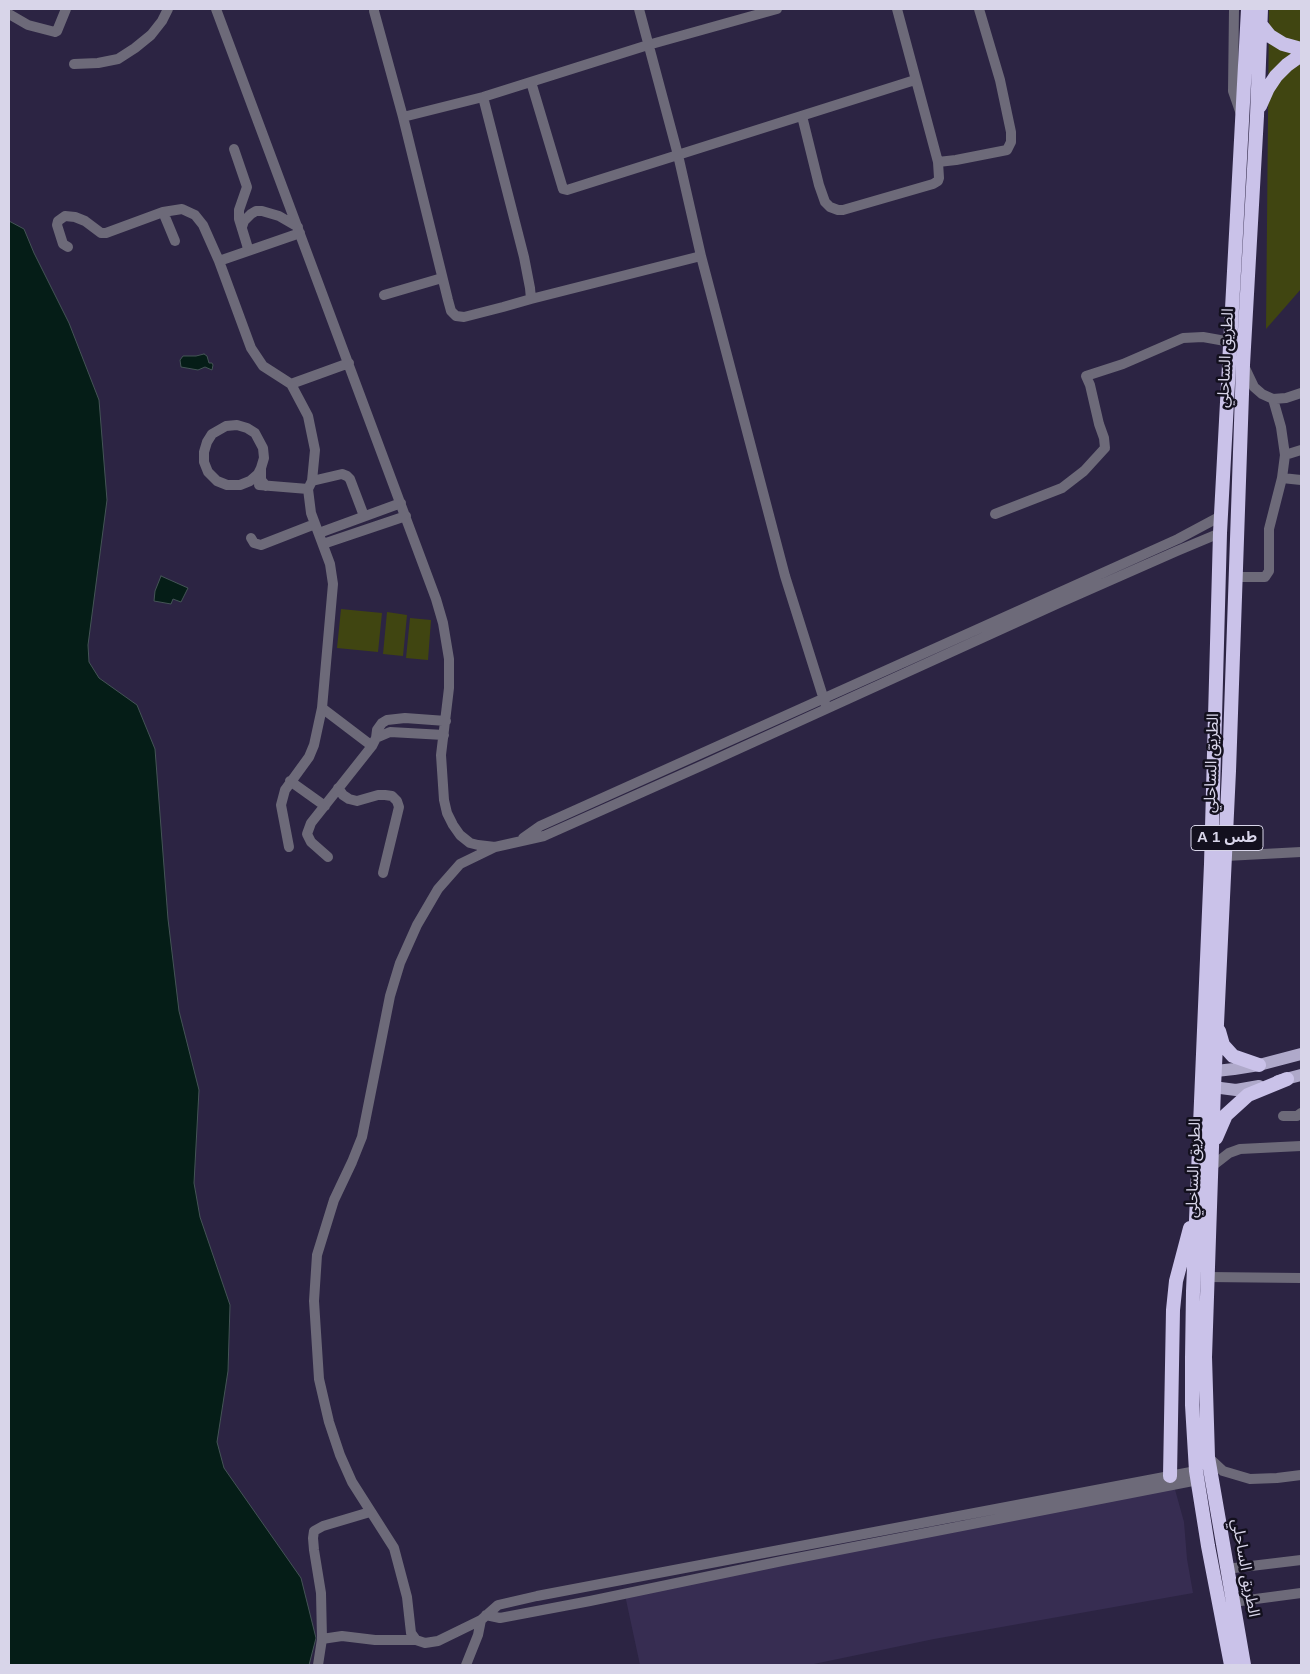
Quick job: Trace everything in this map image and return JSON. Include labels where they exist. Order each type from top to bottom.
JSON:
[{"type":"highway","name":"الطريق الساحلي","points":[[1231,1665],[1208,1546],[1197,1476],[1192,1405],[1192,1358],[1193,1291],[1198,1201],[1209,1070],[1211,864],[1220,534],[1248,9]]},
{"type":"highway","points":[[1252,9],[1260,25],[1270,36],[1283,44],[1301,49]]},
{"type":"highway","name":"الطريق الساحلي","points":[[1209,1070],[1217,1016],[1226,856],[1243,365],[1261,9]]},
{"type":"highway","points":[[1257,116],[1261,102],[1276,76],[1301,55]]},
{"type":"highway","points":[[1217,1016],[1220,1037],[1227,1050],[1233,1056],[1259,1065]]},
{"type":"highway","points":[[1211,1161],[1218,1133],[1226,1115],[1248,1095],[1286,1079]]},
{"type":"highway","name":"الطريق الساحلي","points":[[1208,1086],[1211,1161],[1205,1357],[1208,1457],[1244,1665]]},
{"type":"highway","points":[[1170,1476],[1173,1310],[1176,1281],[1198,1201]]},
{"type":"highway","points":[[1241,1648],[1257,1665]]},
{"type":"main road","points":[[1209,1070],[1259,1065],[1301,1054]]},
{"type":"main road","points":[[1208,1086],[1245,1089],[1301,1074]]},
{"type":"street","points":[[9,14],[28,25],[55,32],[66,9]]},
{"type":"street","points":[[74,64],[98,63],[118,59],[151,35],[168,9]]},
{"type":"street","points":[[216,9],[436,599],[446,637],[449,659],[449,688],[441,755],[441,776],[447,813],[460,835],[478,845],[495,847]]},
{"type":"street","points":[[638,9],[678,155],[701,256],[785,576],[827,709]]},
{"type":"street","points":[[403,117],[483,97],[648,45],[777,9]]},
{"type":"street","points":[[802,116],[819,184],[825,202],[830,207],[843,210],[938,181],[938,162],[897,9]]},
{"type":"street","points":[[938,162],[1007,150],[1012,142],[1000,80],[979,9]]},
{"type":"street","points":[[1234,9],[1233,92],[1242,117]]},
{"type":"street","points":[[374,11],[403,117],[442,278],[451,311],[456,316],[472,315],[701,256]]},
{"type":"street","points":[[531,82],[563,189],[567,190],[915,80]]},
{"type":"street","points":[[483,97],[524,257],[531,299]]},
{"type":"street","points":[[234,149],[247,188],[239,210],[239,218],[248,252]]},
{"type":"street","points":[[68,247],[63,244],[57,225],[58,221],[65,216],[76,217],[101,233],[106,233],[163,212],[182,210],[195,215],[204,225],[251,348],[263,366],[291,384],[308,416],[316,450],[310,485],[311,513],[330,564],[333,584],[322,708],[314,745],[309,756],[285,790],[282,805],[289,847]]},
{"type":"street","points":[[242,227],[250,214],[262,211],[279,216],[299,230]]},
{"type":"street","points":[[163,212],[175,241]]},
{"type":"street","points":[[219,262],[299,230]]},
{"type":"street","points":[[384,295],[442,278]]},
{"type":"street","points":[[995,514],[1062,488],[1084,471],[1106,448],[1086,376],[1122,364],[1183,338],[1203,338],[1231,342]]},
{"type":"street","points":[[291,384],[349,363]]},
{"type":"street","points":[[1243,365],[1254,387],[1262,394],[1273,399],[1286,398],[1301,393]]},
{"type":"street","points":[[1235,577],[1258,578],[1268,575],[1269,529],[1282,478],[1285,455],[1281,427],[1273,399]]},
{"type":"street","points":[[240,485],[250,481],[258,474],[264,458],[263,448],[254,433],[247,428],[237,425],[221,428],[212,434],[204,452],[204,462],[208,472],[217,481],[227,485],[266,486],[310,485],[342,474],[350,479],[364,516]]},
{"type":"street","points":[[1285,455],[1301,450]]},
{"type":"street","points":[[261,468],[262,480],[266,486]]},
{"type":"street","points":[[1282,478],[1301,480]]},
{"type":"street","points":[[251,538],[254,543],[261,545],[364,516],[401,503]]},
{"type":"street","points":[[323,544],[406,516]]},
{"type":"street","points":[[587,811],[751,731],[1178,539],[1221,516]]},
{"type":"street","points":[[416,1640],[411,1633],[407,1597],[394,1548],[352,1482],[340,1455],[329,1422],[320,1379],[314,1301],[317,1256],[334,1200],[362,1137],[390,996],[400,963],[417,925],[438,889],[460,864],[495,847],[518,841],[540,826],[587,811],[756,741],[1058,603],[1220,534]]},
{"type":"street","points":[[322,708],[374,742]]},
{"type":"street","points":[[374,742],[377,730],[387,720],[405,718],[446,721]]},
{"type":"street","points":[[751,731],[756,741]]},
{"type":"street","points":[[328,858],[311,842],[307,834],[311,823],[374,742],[390,732],[444,735]]},
{"type":"street","points":[[290,781],[325,806]]},
{"type":"street","points":[[338,788],[349,799],[356,800],[385,795],[392,796],[397,800],[399,807],[383,873]]},
{"type":"street","points":[[1226,856],[1301,852]]},
{"type":"street","points":[[1283,1116],[1297,1116],[1301,1112]]},
{"type":"street","points":[[1211,1161],[1240,1149],[1301,1146]]},
{"type":"street","points":[[1208,1276],[1301,1278]]},
{"type":"street","points":[[1208,1457],[1223,1471],[1250,1479],[1301,1475]]},
{"type":"street","points":[[940,1525],[1170,1476],[1197,1476]]},
{"type":"street","points":[[322,1639],[342,1636],[375,1640],[416,1640],[425,1643],[438,1641],[484,1617],[498,1605],[587,1587],[781,1556],[1197,1476]]},
{"type":"street","points":[[318,1665],[322,1639],[320,1581],[314,1550],[314,1532],[323,1526],[370,1512]]},
{"type":"street","points":[[484,1617],[500,1618],[590,1601],[781,1556]]},
{"type":"street","points":[[1226,1569],[1301,1560]]},
{"type":"street","points":[[587,1587],[590,1601]]},
{"type":"street","points":[[1233,1602],[1301,1593]]},
{"type":"street","points":[[466,1665],[484,1617]]},
{"type":"shaded area","points":[[9,221],[24,229],[69,323],[99,400],[107,500],[88,645],[89,662],[99,678],[137,705],[155,749],[168,919],[179,1011],[199,1090],[194,1183],[200,1217],[230,1305],[228,1371],[217,1442],[224,1468],[301,1578],[316,1638],[309,1665],[9,1665]]},
{"type":"shaded area","points":[[204,354],[207,356],[209,363],[213,365],[212,370],[205,367],[198,370],[181,367],[180,360],[183,356]]},
{"type":"shaded area","points":[[161,576],[188,588],[181,602],[173,599],[171,604],[154,601],[155,591]]},
{"type":"shaded area","points":[[1174,1486],[1184,1522],[1187,1559],[1193,1593],[934,1639],[809,1665],[640,1665],[625,1595]]},
{"type":"green space","points":[[1269,9],[1301,9],[1301,289],[1266,329]]},
{"type":"green space","points":[[341,609],[382,613],[378,652],[337,648]]},
{"type":"green space","points":[[387,612],[407,615],[403,656],[383,654]]},
{"type":"green space","points":[[410,618],[431,620],[428,660],[406,658]]}]
